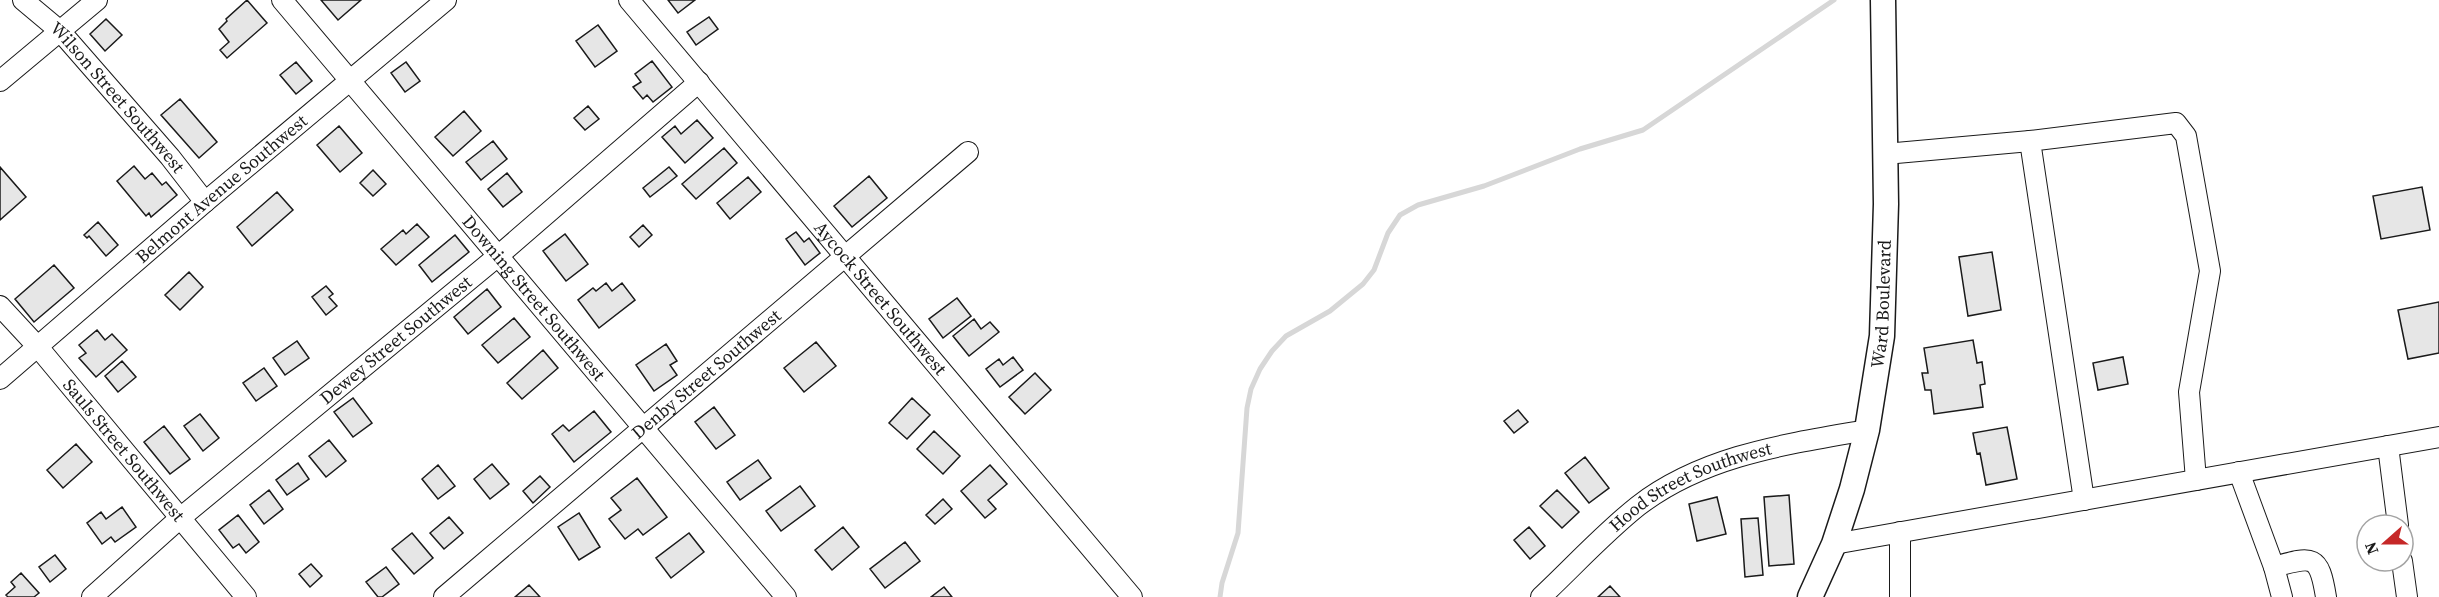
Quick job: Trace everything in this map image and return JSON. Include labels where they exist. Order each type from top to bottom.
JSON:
[{"type":"main road","name":"Ward Boulevard","points":[[1810,597],[1834,544],[1867,430],[1882,336],[1886,265],[1883,0]]},
{"type":"street","name":"Wilson Street Southwest","points":[[23,0],[60,31],[170,157],[205,202]]},
{"type":"street","points":[[0,81],[97,0]]},
{"type":"street","name":"Downing Street Southwest","points":[[282,0],[786,597]]},
{"type":"street","name":"Belmont Avenue Southwest","points":[[0,379],[205,202],[446,0]]},
{"type":"street","name":"Aycock Street Southwest","points":[[629,0],[1132,597]]},
{"type":"street","name":"Dewey Street Southwest","points":[[92,597],[179,519],[498,256],[699,82]]},
{"type":"street","points":[[1885,154],[2030,141],[2176,123],[2186,136],[2210,272],[2188,392],[2196,480]]},
{"type":"street","points":[[2030,141],[2084,500]]},
{"type":"street","name":"Denby Street Southwest","points":[[444,597],[968,152]]},
{"type":"street","name":"Sauls Street Southwest","points":[[0,306],[38,347],[246,597]]},
{"type":"street","name":"Hood Street Southwest","points":[[1541,597],[1638,507],[1661,490],[1714,465],[1755,451],[1867,430]]},
{"type":"street","points":[[1834,544],[2439,437]]},
{"type":"street","points":[[2388,446],[2396,513]]},
{"type":"street","points":[[2239,472],[2274,567],[2282,597]]},
{"type":"street","points":[[1900,532],[1900,597]]},
{"type":"street","points":[[2274,567],[2301,559],[2312,560],[2323,576],[2326,597]]},
{"type":"street","points":[[2404,573],[2407,597]]},
{"type":"building","points":[[247,0],[267,23],[227,58],[220,50],[229,42],[219,29],[227,21],[226,19]]},
{"type":"building","points":[[321,0],[361,0],[338,20]]},
{"type":"building","points":[[668,0],[695,0],[678,13]]},
{"type":"building","points":[[709,17],[718,29],[696,45],[687,32]]},
{"type":"building","points":[[106,19],[122,35],[105,51],[90,34]]},
{"type":"building","points":[[598,25],[617,51],[595,67],[576,41]]},
{"type":"building","points":[[652,61],[672,87],[653,102],[647,95],[643,99],[633,87],[641,82],[635,74]]},
{"type":"building","points":[[296,62],[312,81],[296,94],[280,75]]},
{"type":"building","points":[[406,62],[420,81],[405,92],[391,73]]},
{"type":"building","points":[[180,99],[217,142],[199,158],[161,115]]},
{"type":"building","points":[[588,106],[599,119],[585,130],[574,118]]},
{"type":"building","points":[[464,111],[481,131],[453,156],[435,137]]},
{"type":"building","points":[[697,120],[713,138],[685,163],[662,137],[675,126],[681,134]]},
{"type":"building","points":[[339,126],[362,153],[340,172],[317,145]]},
{"type":"building","points":[[493,141],[507,159],[481,180],[466,162]]},
{"type":"building","points":[[724,148],[737,163],[696,199],[682,184]]},
{"type":"building","points":[[134,166],[145,179],[152,173],[162,185],[166,182],[177,195],[151,217],[149,213],[146,216],[117,181]]},
{"type":"building","points":[[0,167],[26,197],[0,220]]},
{"type":"building","points":[[669,167],[677,176],[650,197],[643,188]]},
{"type":"building","points":[[373,170],[386,184],[373,196],[360,183]]},
{"type":"building","points":[[507,173],[522,192],[503,207],[488,189]]},
{"type":"building","points":[[869,176],[887,198],[852,227],[834,206]]},
{"type":"building","points":[[748,177],[761,192],[730,219],[717,203]]},
{"type":"building","points":[[2422,187],[2430,230],[2381,239],[2373,196]]},
{"type":"building","points":[[277,192],[293,210],[252,246],[237,227]]},
{"type":"building","points":[[98,222],[118,245],[106,256],[89,236],[87,238],[84,235]]},
{"type":"building","points":[[417,224],[429,237],[396,265],[381,249],[403,230],[406,234]]},
{"type":"building","points":[[643,225],[652,235],[639,247],[630,237]]},
{"type":"building","points":[[796,232],[804,242],[809,238],[820,253],[805,265],[786,239]]},
{"type":"building","points":[[565,234],[588,264],[566,281],[543,251]]},
{"type":"building","points":[[455,235],[469,252],[432,282],[419,265]]},
{"type":"building","points":[[1992,252],[2001,310],[1968,316],[1959,257]]},
{"type":"building","points":[[54,265],[74,288],[34,322],[15,299]]},
{"type":"building","points":[[189,272],[203,287],[180,310],[165,295]]},
{"type":"building","points":[[606,283],[612,291],[622,283],[635,300],[599,328],[578,300],[593,288],[596,291]]},
{"type":"building","points":[[326,286],[333,294],[329,297],[337,306],[326,315],[312,297]]},
{"type":"building","points":[[487,289],[501,307],[468,334],[454,317]]},
{"type":"building","points":[[957,298],[971,316],[943,338],[929,319]]},
{"type":"building","points":[[2439,302],[2439,353],[2408,359],[2398,310]]},
{"type":"building","points":[[514,318],[530,337],[498,363],[482,345]]},
{"type":"building","points":[[974,319],[981,329],[990,322],[999,332],[969,356],[953,336]]},
{"type":"building","points":[[97,330],[105,340],[112,334],[127,350],[96,377],[79,358],[86,353],[79,345]]},
{"type":"building","points":[[1973,340],[1977,363],[1982,362],[1985,384],[1980,385],[1983,407],[1934,414],[1931,390],[1925,390],[1922,373],[1928,373],[1924,348]]},
{"type":"building","points":[[297,341],[309,358],[285,375],[273,358]]},
{"type":"building","points":[[816,342],[836,366],[804,392],[784,368]]},
{"type":"building","points":[[666,344],[677,361],[670,365],[677,375],[654,391],[636,365]]},
{"type":"building","points":[[543,350],[558,368],[522,399],[507,383]]},
{"type":"building","points":[[1013,357],[1023,370],[1000,387],[986,369],[999,359],[1003,365]]},
{"type":"building","points":[[2123,357],[2128,384],[2098,390],[2093,363]]},
{"type":"building","points":[[122,361],[136,377],[118,392],[105,376]]},
{"type":"building","points":[[264,368],[277,386],[256,401],[243,383]]},
{"type":"building","points":[[1035,373],[1051,390],[1025,414],[1009,397]]},
{"type":"building","points":[[353,398],[372,423],[353,437],[334,412]]},
{"type":"building","points":[[912,398],[930,415],[907,439],[889,423]]},
{"type":"building","points":[[714,407],[735,435],[716,449],[695,422]]},
{"type":"building","points":[[1518,410],[1528,422],[1514,433],[1504,421]]},
{"type":"building","points":[[594,411],[611,432],[574,462],[552,434],[563,425],[569,431]]},
{"type":"building","points":[[200,414],[219,438],[203,451],[184,426]]},
{"type":"building","points":[[164,426],[190,459],[170,474],[144,442]]},
{"type":"building","points":[[2007,427],[2017,479],[1986,485],[1980,453],[1977,454],[1973,433]]},
{"type":"building","points":[[934,431],[960,456],[943,474],[917,449]]},
{"type":"building","points":[[329,440],[346,461],[326,477],[309,456]]},
{"type":"building","points":[[76,444],[92,462],[63,488],[47,470]]},
{"type":"building","points":[[1585,457],[1609,488],[1589,503],[1565,473]]},
{"type":"building","points":[[758,460],[771,478],[740,500],[727,482]]},
{"type":"building","points":[[298,463],[309,479],[287,495],[276,480]]},
{"type":"building","points":[[492,464],[509,484],[490,499],[474,479]]},
{"type":"building","points":[[438,465],[455,486],[438,499],[422,479]]},
{"type":"building","points":[[990,465],[1007,484],[988,500],[996,509],[985,518],[961,491]]},
{"type":"building","points":[[540,476],[550,487],[533,503],[523,491]]},
{"type":"building","points":[[637,478],[667,517],[643,535],[638,529],[625,539],[609,519],[621,510],[611,498]]},
{"type":"building","points":[[800,486],[815,506],[781,531],[766,511]]},
{"type":"building","points":[[269,490],[283,509],[264,524],[250,505]]},
{"type":"building","points":[[1557,490],[1579,512],[1562,528],[1540,506]]},
{"type":"building","points":[[1789,495],[1794,564],[1769,566],[1764,497]]},
{"type":"building","points":[[1717,497],[1726,534],[1697,541],[1689,504]]},
{"type":"building","points":[[943,499],[952,509],[935,524],[926,515]]},
{"type":"building","points":[[122,507],[136,527],[115,542],[111,537],[102,544],[87,523],[101,512],[106,519]]},
{"type":"building","points":[[579,513],[600,547],[579,560],[558,527]]},
{"type":"building","points":[[238,515],[259,542],[246,553],[239,544],[233,548],[219,530]]},
{"type":"building","points":[[449,517],[463,533],[444,549],[430,533]]},
{"type":"building","points":[[1758,518],[1763,575],[1745,577],[1741,519]]},
{"type":"building","points":[[843,527],[859,547],[832,570],[815,550]]},
{"type":"building","points":[[1529,527],[1545,546],[1530,559],[1514,540]]},
{"type":"building","points":[[412,533],[433,558],[414,574],[392,549]]},
{"type":"building","points":[[689,533],[704,552],[671,578],[656,558]]},
{"type":"building","points":[[905,542],[920,561],[885,588],[870,569]]},
{"type":"building","points":[[55,555],[66,569],[50,582],[39,567]]},
{"type":"building","points":[[311,564],[322,576],[310,587],[299,574]]},
{"type":"building","points":[[386,567],[399,584],[382,597],[378,597],[366,582]]},
{"type":"building","points":[[21,573],[39,593],[34,597],[8,597],[6,595],[15,587],[11,582]]},
{"type":"building","points":[[529,585],[540,597],[515,597]]},
{"type":"building","points":[[1610,586],[1620,597],[1598,597]]},
{"type":"building","points":[[944,587],[952,597],[931,597]]},
{"type":"waterway","points":[[1220,597],[1222,583],[1238,533],[1247,408],[1251,389],[1260,369],[1286,336],[1330,311],[1363,284],[1374,270],[1388,233],[1400,215],[1418,205],[1484,186],[1580,149],[1643,130],[1834,0]]}]
